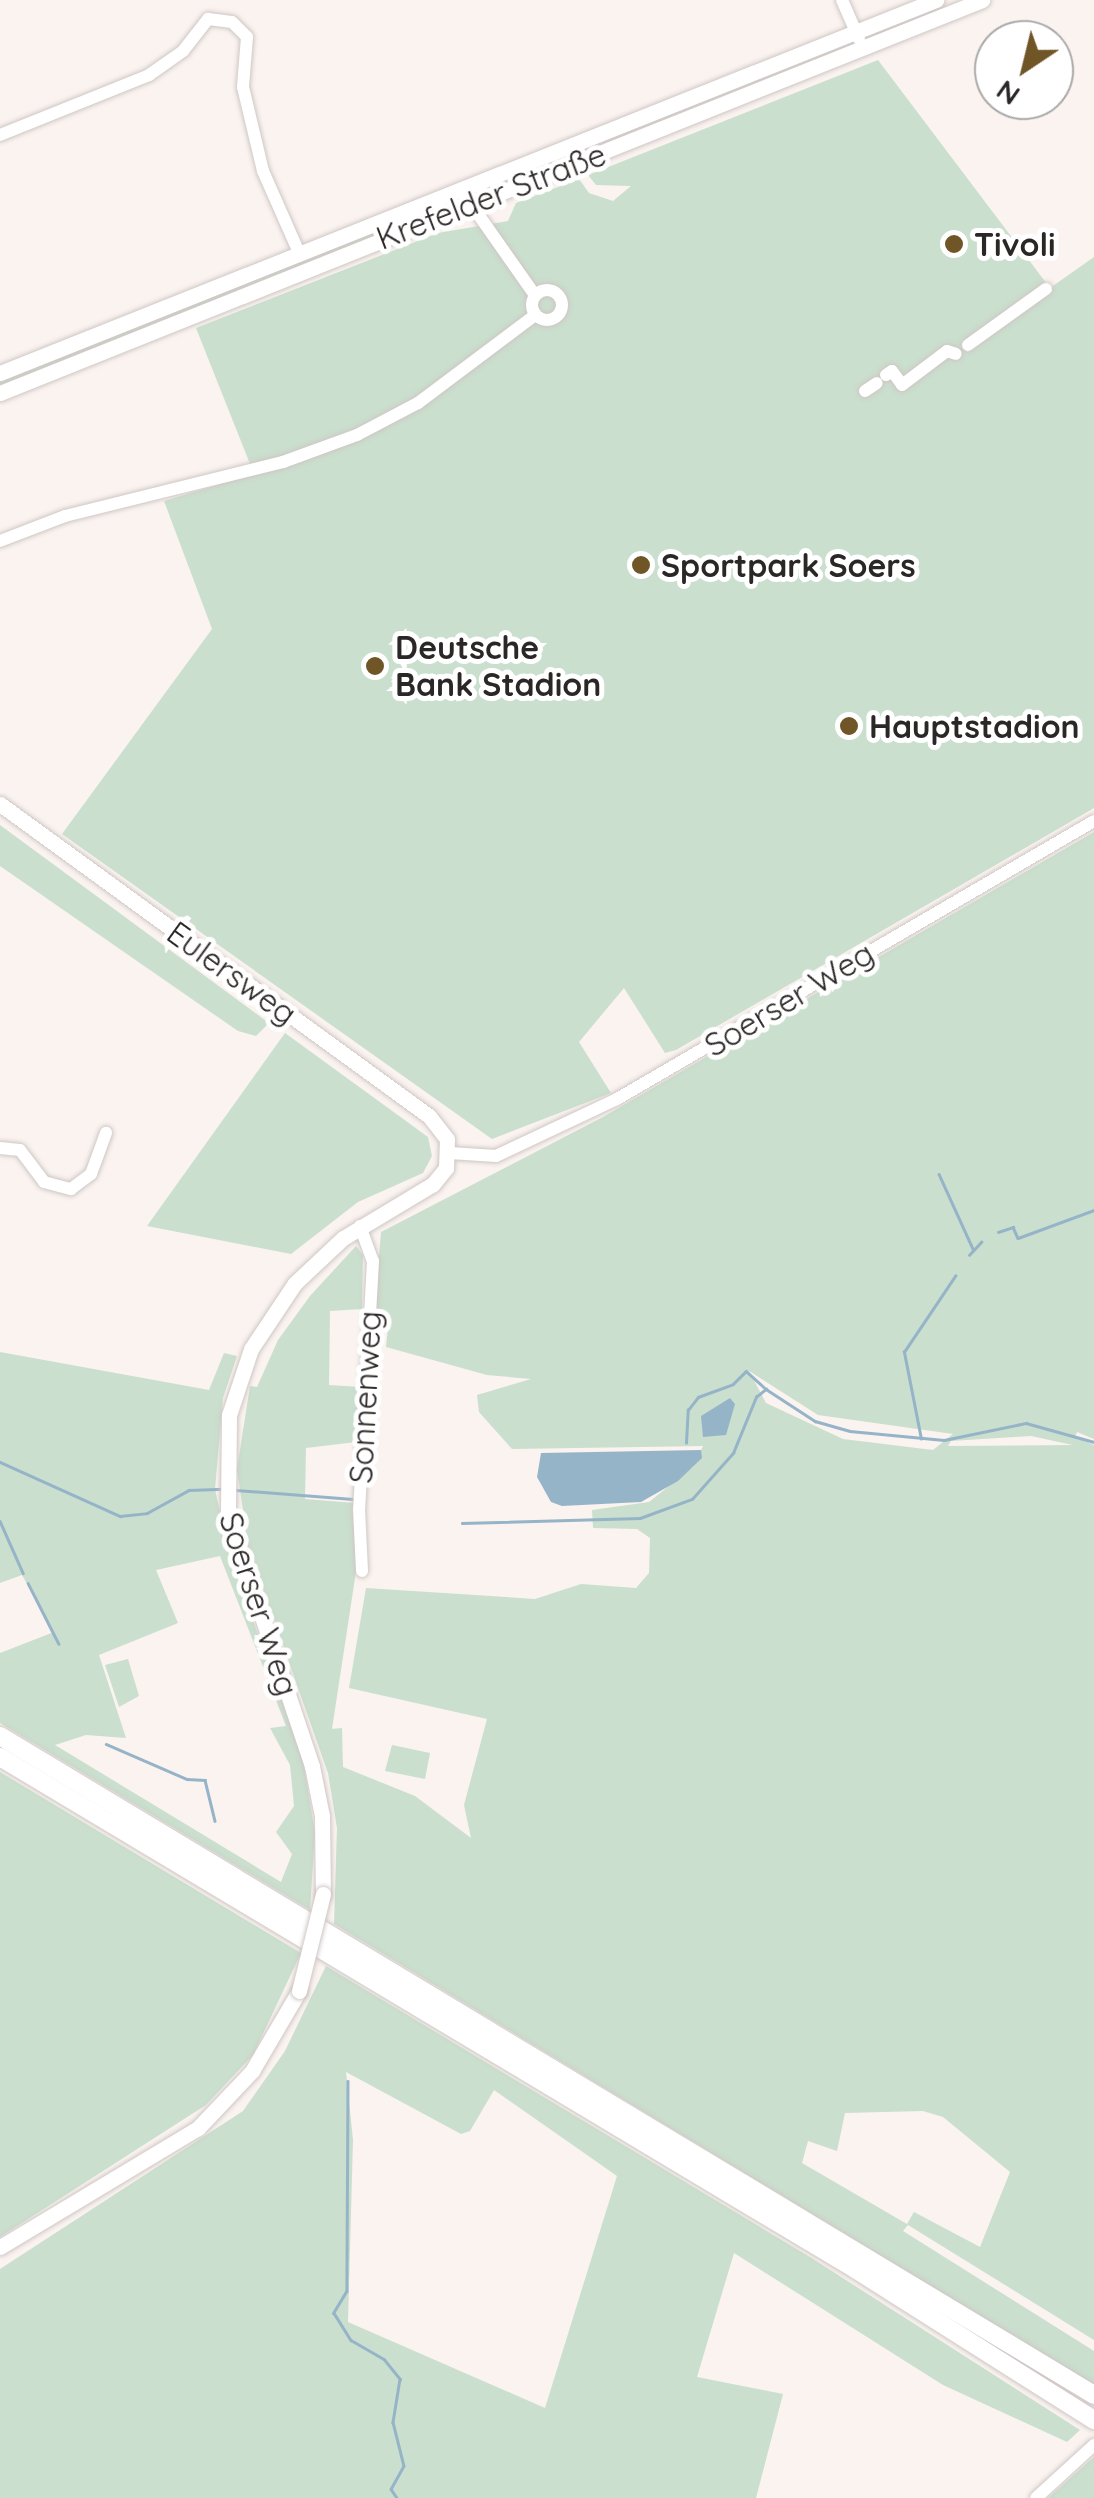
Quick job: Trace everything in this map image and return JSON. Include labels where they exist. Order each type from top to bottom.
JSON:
[{"type":"highway","points":[[0,1736],[1094,2396]]},
{"type":"highway","points":[[0,1757],[855,2269],[1094,2420]]},
{"type":"main road","name":"Krefelder Straße","points":[[860,41],[936,0]]},
{"type":"main road","name":"Krefelder Straße","points":[[0,392],[467,198],[860,41],[982,0]]},
{"type":"main road","name":"Krefelder Straße","points":[[0,372],[300,255],[467,198]]},
{"type":"main road","name":"Eulersweg","points":[[0,804],[429,1116],[450,1153]]},
{"type":"main road","name":"Soerser Weg","points":[[0,2247],[198,2128],[252,2071],[299,1990],[323,1894],[324,1832],[312,1766],[242,1572],[224,1494],[233,1399],[260,1332],[295,1283],[360,1226],[433,1184],[450,1153]]},
{"type":"street","points":[[842,0],[860,41]]},
{"type":"street","points":[[0,135],[149,75],[182,52],[208,19],[232,22],[248,37],[242,87],[262,171],[300,255]]},
{"type":"street","points":[[467,198],[535,295],[535,315]]},
{"type":"street","points":[[876,383],[892,371],[902,385],[947,351],[962,350],[1046,289]]},
{"type":"street","points":[[535,295],[556,292],[563,305],[550,321],[535,315]]},
{"type":"street","points":[[0,541],[65,516],[282,462],[357,436],[418,403],[535,315]]},
{"type":"street","name":"Soerser Weg","points":[[450,1153],[496,1156],[617,1099],[1094,821]]},
{"type":"street","points":[[0,1148],[20,1150],[44,1182],[72,1189],[91,1174],[106,1133]]},
{"type":"street","name":"Sonnenweg","points":[[360,1226],[374,1261],[358,1509],[362,1571]]},
{"type":"street","points":[[1036,2498],[1094,2444]]},
{"type":"green space","name":"Sportpark Soers","points":[[878,60],[1050,288],[1094,257],[1094,808],[676,1050],[665,1053],[624,988],[579,1042],[611,1093],[492,1139],[62,834],[212,629],[164,501],[254,474],[196,328],[438,233],[508,221],[516,203],[579,179],[589,193],[613,201],[631,186],[596,185],[588,175]]},
{"type":"green space","points":[[442,205],[445,208],[0,386],[0,380]]},
{"type":"green space","points":[[0,825],[269,1023],[256,1036],[238,1031],[0,866]]},
{"type":"green space","points":[[1094,832],[1094,1439],[1077,1432],[1075,1437],[1094,1445],[1094,2340],[908,2225],[903,2231],[1094,2351],[1094,2385],[334,1924],[337,1828],[328,1773],[248,1546],[237,1469],[250,1386],[257,1387],[278,1340],[310,1296],[356,1246],[363,1255],[362,1309],[330,1311],[329,1385],[360,1387],[356,1442],[306,1448],[305,1499],[355,1503],[357,1565],[332,1729],[342,1728],[343,1767],[415,1796],[471,1838],[464,1805],[487,1719],[349,1688],[366,1588],[535,1599],[581,1584],[636,1588],[649,1573],[650,1538],[637,1529],[593,1528],[592,1510],[649,1502],[693,1467],[703,1446],[512,1449],[479,1412],[477,1395],[531,1379],[487,1375],[386,1347],[389,1317],[374,1316],[381,1232],[603,1117]],"holes":[[[749,1371],[818,1415],[953,1434],[933,1450],[843,1439],[766,1403]],[[1031,1436],[1073,1445],[948,1446],[951,1441]],[[923,2111],[943,2117],[1010,2172],[980,2247],[914,2212],[907,2224],[802,2163],[808,2141],[837,2151],[845,2113]]]},
{"type":"green space","points":[[285,1033],[428,1137],[432,1156],[423,1173],[358,1202],[291,1254],[147,1226]]},
{"type":"green space","points":[[0,1352],[209,1390],[224,1353],[237,1356],[223,1398],[215,1489],[228,1551],[303,1760],[315,1833],[310,1910],[0,1723],[0,1653],[54,1632],[22,1575],[0,1583]],"holes":[[[220,1556],[286,1726],[270,1728],[290,1765],[294,1806],[276,1832],[292,1854],[281,1882],[55,1745],[86,1735],[126,1738],[99,1655],[178,1623],[156,1570]]]},
{"type":"green space","points":[[128,1659],[139,1696],[119,1707],[105,1665]]},
{"type":"green space","points":[[392,1745],[430,1753],[425,1779],[385,1771]]},
{"type":"green space","points":[[0,1772],[301,1953],[253,2055],[206,2105],[0,2237]]},
{"type":"green space","points":[[326,1966],[810,2257],[1080,2430],[1067,2442],[943,2385],[734,2253],[697,2377],[783,2394],[756,2498],[0,2498],[0,2269],[243,2111],[285,2051]],"holes":[[[346,2072],[461,2134],[470,2131],[494,2090],[617,2176],[545,2408],[348,2322],[353,2140]]]},
{"type":"green space","points":[[1094,2457],[1094,2498],[1048,2498],[1087,2463]]},
{"type":"water","points":[[730,1398],[735,1404],[726,1435],[703,1437],[701,1416]]},
{"type":"water","points":[[701,1450],[702,1458],[678,1481],[641,1502],[562,1506],[551,1502],[537,1477],[541,1453]]},
{"type":"waterway","points":[[939,1174],[973,1249]]},
{"type":"waterway","points":[[998,1232],[1013,1227],[1018,1238],[1094,1210]]},
{"type":"waterway","points":[[969,1255],[981,1242]]},
{"type":"waterway","points":[[921,1439],[904,1352],[955,1276]]},
{"type":"waterway","points":[[686,1443],[688,1410],[698,1397],[733,1384],[746,1371],[765,1388]]},
{"type":"waterway","points":[[462,1523],[640,1518],[692,1499],[733,1453],[756,1397],[766,1389],[815,1421],[850,1431],[944,1440],[1026,1423],[1094,1442]]},
{"type":"waterway","points":[[0,1462],[120,1516],[147,1513],[189,1490],[223,1489]]},
{"type":"waterway","points":[[236,1490],[353,1499]]},
{"type":"waterway","points":[[0,1521],[23,1573]]},
{"type":"waterway","points":[[28,1583],[59,1644]]},
{"type":"waterway","points":[[106,1744],[187,1779],[205,1780],[215,1821]]},
{"type":"waterway","points":[[348,2081],[347,2291],[334,2313],[351,2340],[384,2359],[400,2379],[393,2422],[404,2466],[391,2489],[397,2498]]},
{"type":"place","name":"Tivoli","points":[[954,244]]},
{"type":"place","name":"Sportpark Soers","points":[[641,565]]},
{"type":"place","name":"Deutsche Bank Stadion","points":[[375,666]]},
{"type":"place","name":"Hauptstadion","points":[[849,726]]}]
